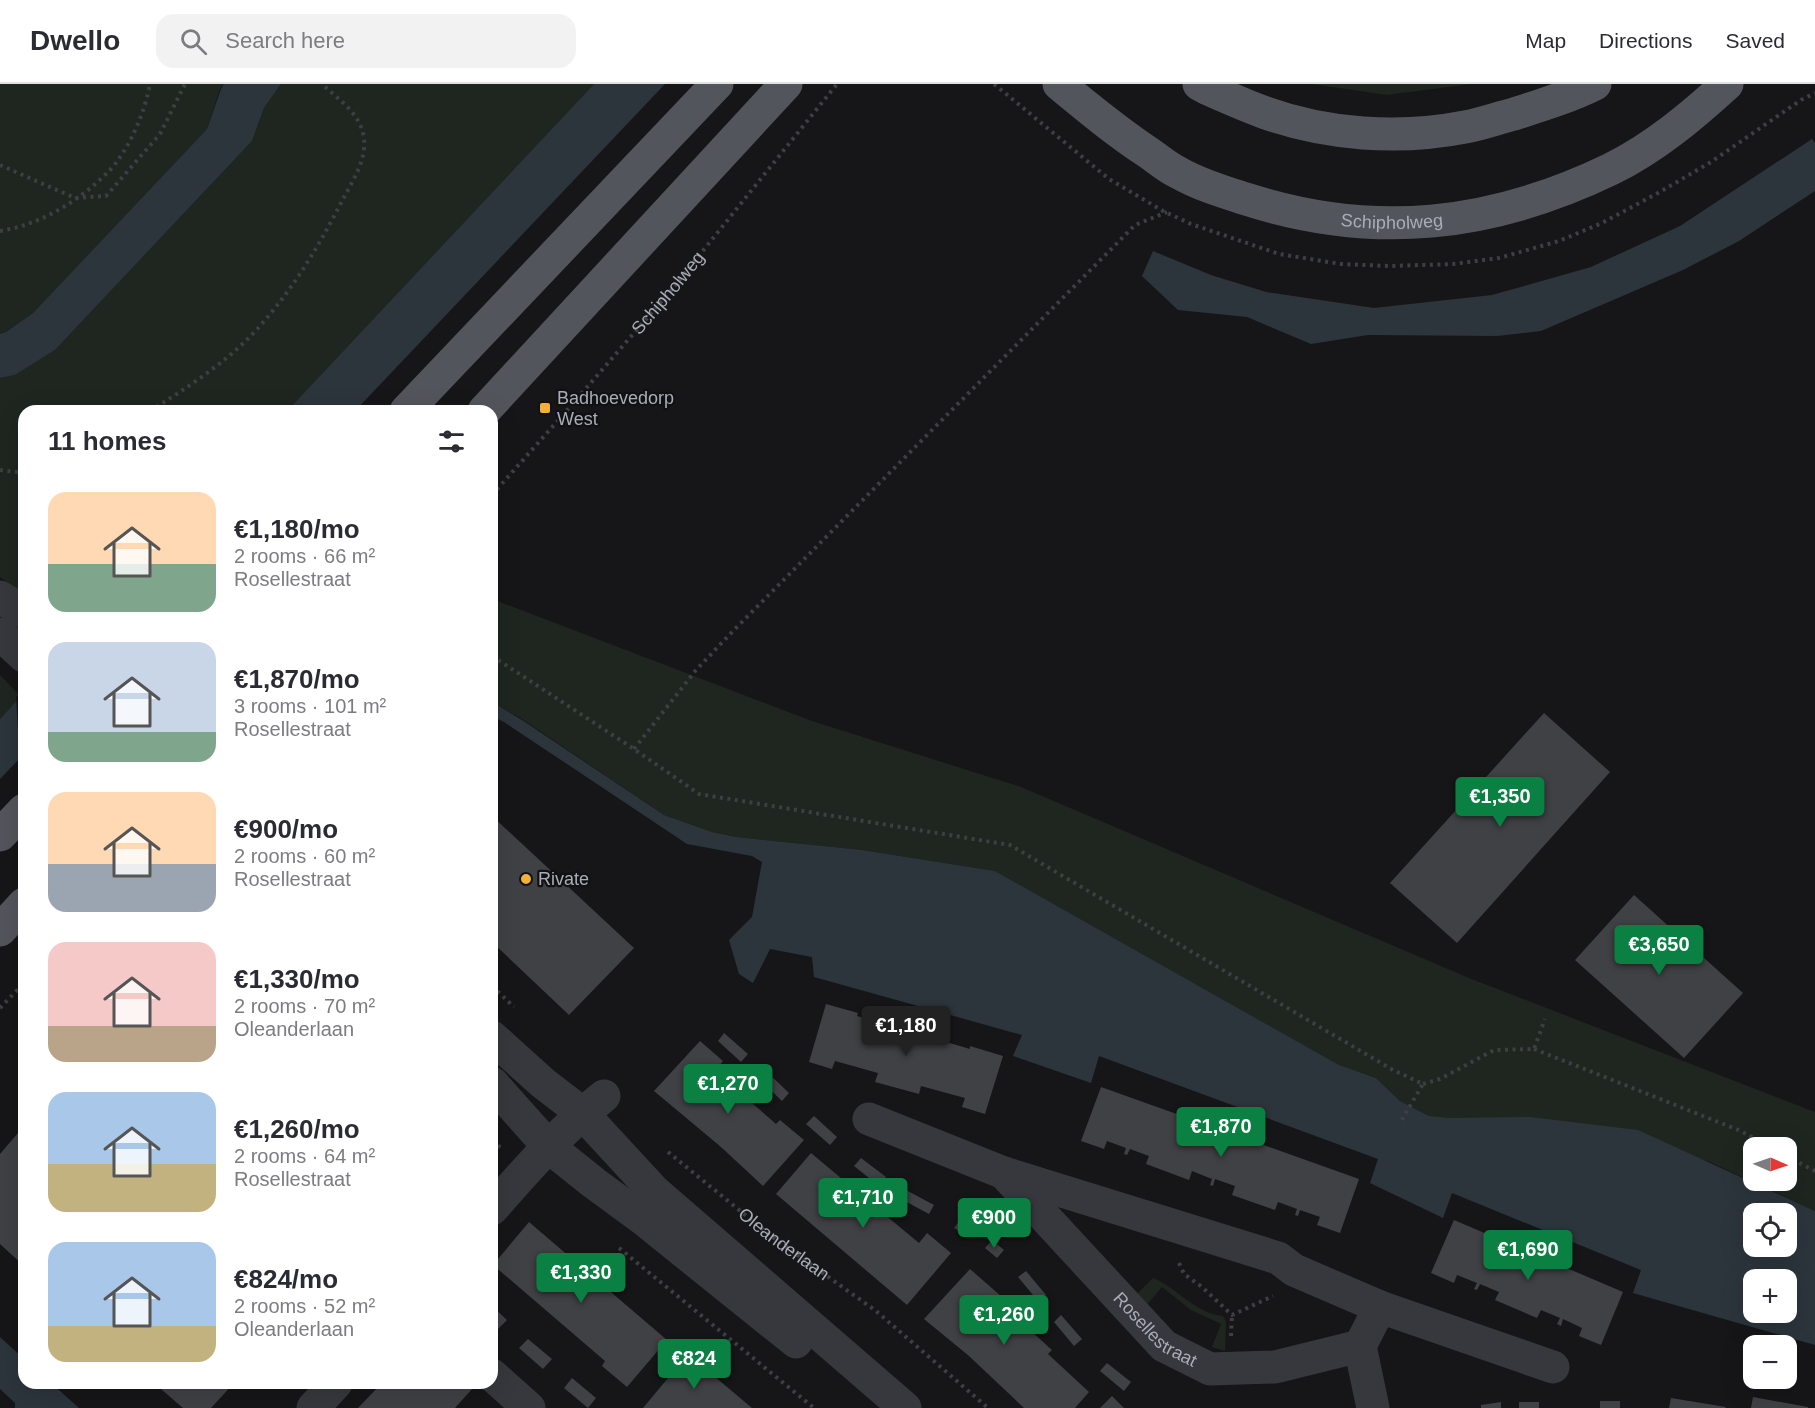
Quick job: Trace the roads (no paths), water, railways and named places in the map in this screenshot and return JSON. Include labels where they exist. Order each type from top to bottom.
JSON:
[{"type":"main road","points":[[412,405],[717,84]]},
{"type":"main road","points":[[490,405],[786,84]]},
{"type":"main road","name":"Schipholweg","points":[[1059,84],[1110,126],[1178,173],[1209,187],[1297,213],[1361,223],[1390,224],[1438,221],[1483,214],[1533,201],[1612,169],[1676,128],[1727,84]]},
{"type":"main road","points":[[1199,84],[1265,112],[1298,122],[1327,128],[1389,134],[1467,127],[1552,102],[1595,84]]},
{"type":"main road","points":[[0,836],[18,816]]},
{"type":"main road","points":[[0,930],[18,910]]},
{"type":"street","points":[[0,597],[18,608]]},
{"type":"street","points":[[0,634],[18,650]]},
{"type":"street","points":[[498,1042],[543,1083],[593,1105],[654,1191],[905,1408]]},
{"type":"street","points":[[498,1090],[549,1147],[644,1220],[873,1408]]},
{"type":"street","points":[[498,1202],[549,1147],[593,1105]]},
{"type":"street","name":"Rosellestraat","points":[[869,1119],[1004,1173],[1278,1258],[1294,1270],[1380,1307],[1553,1367]]},
{"type":"street","name":"Rosellestraat","points":[[1004,1173],[1164,1346],[1210,1369],[1275,1367],[1360,1346]]},
{"type":"street","points":[[1373,1408],[1360,1346],[1380,1307]]},
{"type":"street","points":[[498,1381],[529,1408]]},
{"type":"street","points":[[313,1408],[330,1389]]},
{"type":"place","name":"Badhoevedorp West","points":[[545,408]]},
{"type":"place","name":"Rivate","points":[[526,879]]}]
